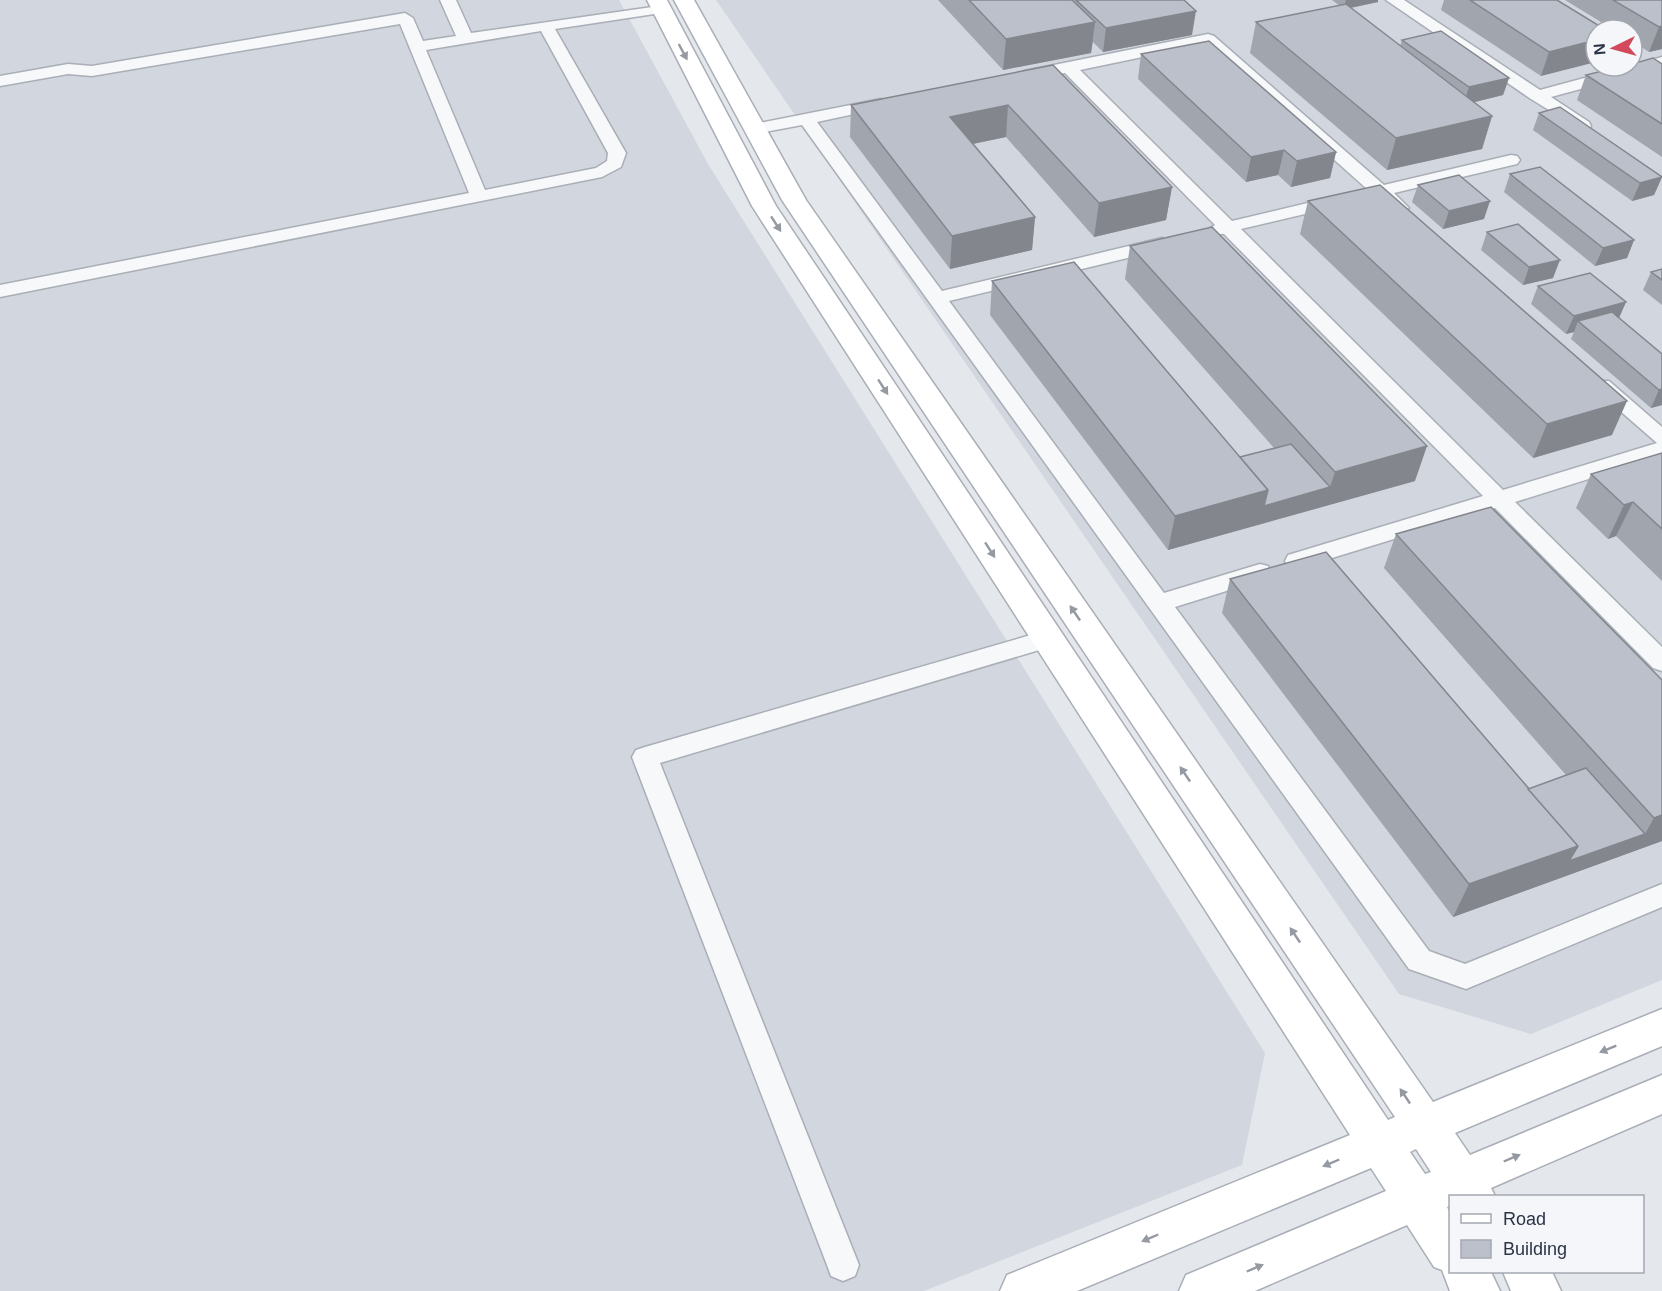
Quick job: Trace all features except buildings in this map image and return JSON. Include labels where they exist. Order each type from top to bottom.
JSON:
[{"type":"street","points":[[667,3],[754,129],[800,210],[1468,1188]]},
{"type":"street","points":[[667,3],[764,206],[1449,1249]]},
{"type":"street","points":[[1023,1291],[1662,1027]]},
{"type":"street","points":[[1202,1291],[1416,1199],[1468,1188],[1662,1094]]},
{"type":"street","points":[[1465,1273],[1476,1291]]},
{"type":"street","points":[[1526,1273],[1538,1291]]},
{"type":"lane","points":[[448,0],[465,38]]},
{"type":"lane","points":[[1394,0],[1595,134]]},
{"type":"lane","points":[[417,47],[520,28],[547,28],[667,3]]},
{"type":"lane","points":[[0,81],[68,69],[92,71],[405,18],[479,196]]},
{"type":"lane","points":[[0,291],[602,172],[617,158],[547,28]]},
{"type":"lane","points":[[1011,78],[1208,39],[1416,222]]},
{"type":"lane","points":[[1537,96],[1662,62]]},
{"type":"lane","points":[[1068,67],[1662,662]]},
{"type":"lane","points":[[754,129],[897,101]]},
{"type":"lane","points":[[806,118],[1419,960],[1466,977],[1662,895]]},
{"type":"lane","points":[[937,298],[1510,160]]},
{"type":"lane","points":[[1592,376],[1662,438]]},
{"type":"lane","points":[[1159,603],[1662,449]]},
{"type":"lane","points":[[843,1265],[645,757],[1048,639]]},
{"type":"shaded area","points":[[0,0],[619,0],[708,164],[1265,1053],[1242,1165],[924,1291],[0,1291]]},
{"type":"shaded area","points":[[716,0],[1662,0],[1662,980],[1531,1034],[1399,994]]}]
